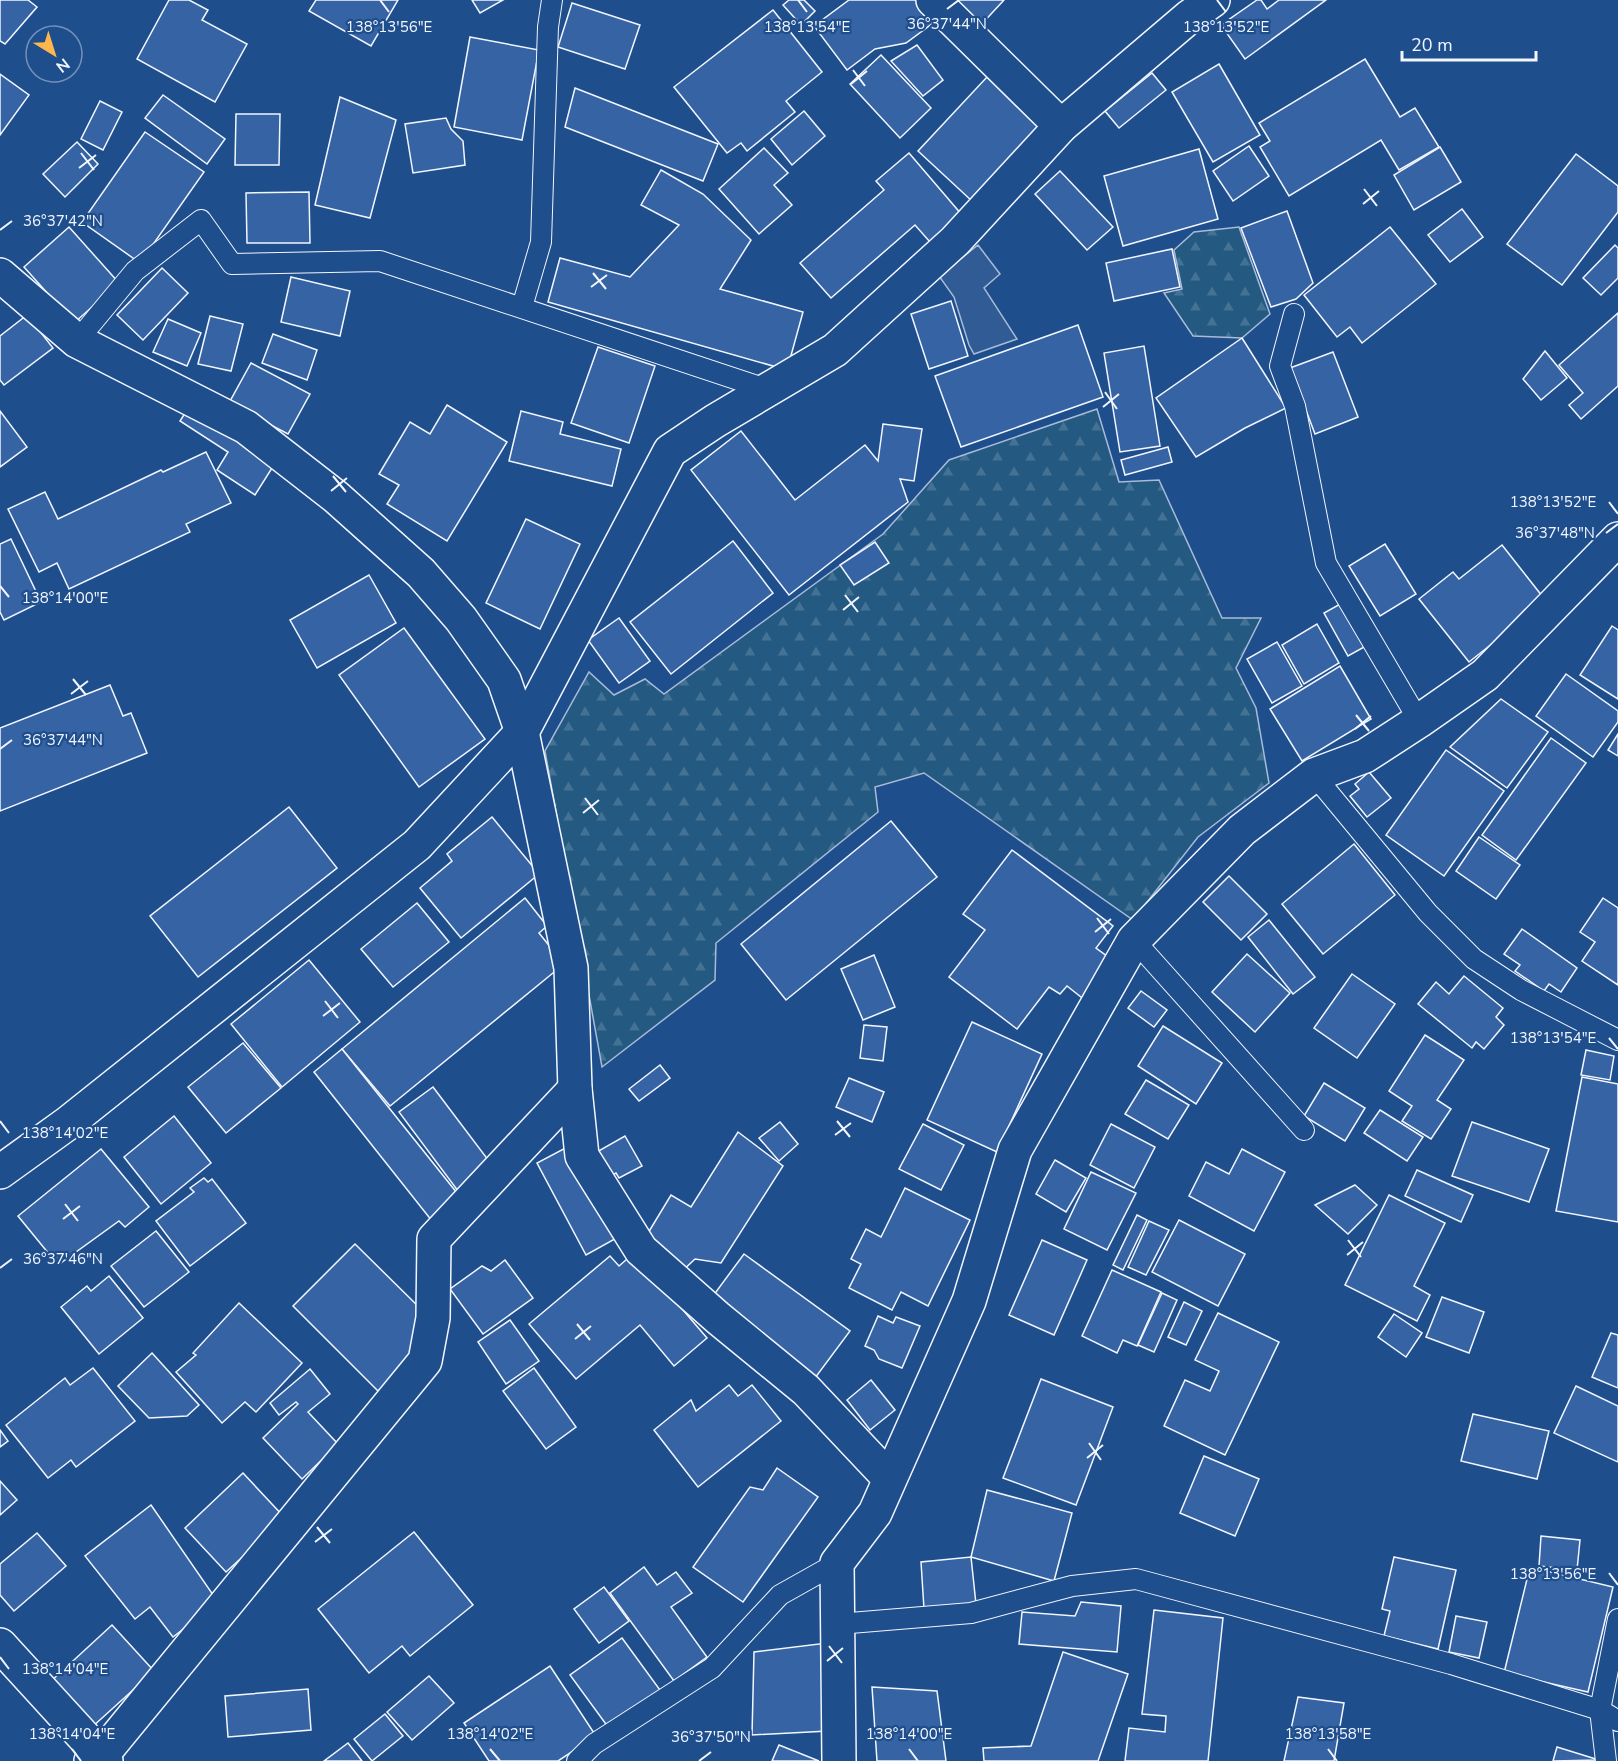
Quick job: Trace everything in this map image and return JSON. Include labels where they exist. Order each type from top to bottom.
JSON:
[{"type":"street","points":[[933,0],[1061,126]]},
{"type":"street","points":[[0,1172],[68,1123],[417,845],[522,732],[670,451],[715,421],[835,350],[955,242],[1061,126],[1213,0]]},
{"type":"street","points":[[0,275],[77,341],[246,427],[361,520],[421,573],[460,619],[504,680],[522,732],[571,968],[575,1089],[582,1156],[641,1250],[718,1318],[806,1390],[890,1478]]},
{"type":"street","points":[[839,1761],[837,1563],[875,1513],[969,1301],[1015,1150],[1134,940],[1242,830],[1314,775],[1365,756],[1485,675],[1618,539]]},
{"type":"street","points":[[0,1645],[100,1759],[425,1361],[433,1318],[434,1239],[575,1089]]},
{"type":"lane","points":[[522,307],[541,242],[548,27],[552,0]]},
{"type":"lane","points":[[77,341],[135,272],[201,220],[232,264],[380,261],[769,390]]},
{"type":"lane","points":[[1294,314],[1280,366],[1295,406],[1326,563],[1419,721]]},
{"type":"lane","points":[[1314,775],[1428,913],[1474,959],[1521,990],[1618,1040]]},
{"type":"lane","points":[[1134,940],[1304,1130]]},
{"type":"lane","points":[[577,1761],[594,1744],[712,1668],[780,1595],[837,1563]]},
{"type":"lane","points":[[838,1624],[971,1613],[1072,1586],[1136,1579],[1451,1664],[1600,1710],[1618,1721]]},
{"type":"lane","points":[[1606,1761],[1600,1710],[1618,1619]]},
{"type":"green space","points":[[1239,227],[1270,314],[1242,338],[1193,336],[1164,293],[1182,289],[1174,250],[1194,232]]},
{"type":"green space","points":[[1097,409],[1119,482],[1159,480],[1222,618],[1261,618],[1236,668],[1256,708],[1269,783],[1198,837],[1133,920],[924,773],[875,787],[878,812],[716,943],[715,980],[602,1067],[545,751],[589,672],[614,695],[645,679],[664,694],[883,534],[949,460]]},
{"type":"shaded area","points":[[978,245],[1000,274],[984,288],[1017,339],[974,354],[954,297],[939,276]]},
{"type":"building","points":[[0,0],[28,0],[37,7],[5,44],[0,41]]},
{"type":"building","points":[[169,0],[189,0],[208,10],[202,20],[247,44],[215,102],[137,59]]},
{"type":"building","points":[[316,0],[398,0],[371,46],[309,11]]},
{"type":"building","points":[[472,0],[503,0],[480,13]]},
{"type":"building","points":[[789,0],[804,0],[815,11],[801,25],[783,5]]},
{"type":"building","points":[[849,0],[916,0],[933,23],[906,43],[875,49],[847,70],[814,26]]},
{"type":"building","points":[[949,0],[1004,0],[979,27]]},
{"type":"building","points":[[1257,0],[1261,0],[1267,9],[1279,0],[1326,0],[1245,59],[1221,25]]},
{"type":"building","points":[[572,3],[640,25],[625,69],[558,47]]},
{"type":"building","points":[[773,10],[822,72],[786,101],[795,112],[747,151],[741,143],[727,153],[674,87]]},
{"type":"building","points":[[470,37],[539,50],[522,140],[454,127]]},
{"type":"building","points":[[917,45],[943,80],[923,96],[891,61]]},
{"type":"building","points":[[881,55],[931,108],[900,138],[850,84]]},
{"type":"building","points":[[1365,59],[1400,117],[1415,108],[1439,147],[1399,170],[1381,140],[1289,196],[1260,147],[1270,141],[1259,123]]},
{"type":"building","points":[[1219,64],[1260,135],[1213,162],[1172,92]]},
{"type":"building","points":[[1152,73],[1166,90],[1119,128],[1105,111]]},
{"type":"building","points":[[0,74],[29,95],[0,135]]},
{"type":"building","points":[[987,77],[1042,128],[973,202],[918,151]]},
{"type":"building","points":[[575,88],[718,144],[703,181],[565,127]]},
{"type":"building","points":[[163,95],[225,139],[207,164],[145,118]]},
{"type":"building","points":[[340,97],[396,120],[370,218],[315,205]]},
{"type":"building","points":[[100,101],[122,112],[103,150],[81,139]]},
{"type":"building","points":[[804,111],[825,136],[792,165],[771,139]]},
{"type":"building","points":[[236,114],[280,114],[279,165],[235,165]]},
{"type":"building","points":[[446,118],[451,129],[463,141],[465,165],[413,173],[405,124]]},
{"type":"building","points":[[145,132],[204,172],[140,263],[82,222]]},
{"type":"building","points":[[77,142],[98,164],[65,197],[43,174]]},
{"type":"building","points":[[1249,146],[1269,176],[1233,201],[1213,171]]},
{"type":"building","points":[[1440,147],[1461,182],[1414,210],[1394,175]]},
{"type":"building","points":[[764,148],[788,173],[774,185],[792,205],[759,234],[719,189]]},
{"type":"building","points":[[1199,149],[1218,219],[1123,246],[1104,176]]},
{"type":"building","points":[[909,153],[962,215],[930,242],[915,225],[831,298],[800,263],[884,190],[876,181]]},
{"type":"building","points":[[1576,154],[1618,186],[1618,212],[1562,285],[1507,244]]},
{"type":"building","points":[[661,170],[703,194],[751,240],[720,289],[803,312],[787,370],[548,302],[560,258],[630,277],[679,225],[641,205]]},
{"type":"building","points":[[1060,171],[1113,227],[1087,250],[1035,194]]},
{"type":"building","points":[[309,192],[310,243],[247,243],[246,193]]},
{"type":"building","points":[[1462,209],[1483,237],[1450,262],[1428,235]]},
{"type":"building","points":[[1287,211],[1313,283],[1296,299],[1271,307],[1241,228]]},
{"type":"building","points":[[69,227],[119,283],[74,323],[24,267]]},
{"type":"building","points":[[1390,227],[1436,284],[1362,343],[1350,327],[1337,337],[1304,295]]},
{"type":"building","points":[[1615,245],[1618,248],[1618,278],[1601,295],[1583,278]]},
{"type":"building","points":[[1172,249],[1180,287],[1114,301],[1106,263]]},
{"type":"building","points":[[162,268],[188,293],[143,340],[117,315]]},
{"type":"building","points":[[291,277],[350,291],[340,336],[281,322]]},
{"type":"building","points":[[951,301],[968,356],[929,369],[911,314]]},
{"type":"building","points":[[1618,313],[1618,386],[1581,419],[1569,405],[1583,393],[1559,365]]},
{"type":"building","points":[[27,315],[53,348],[4,385],[0,380],[0,336]]},
{"type":"building","points":[[210,316],[243,324],[231,371],[198,364]]},
{"type":"building","points":[[168,319],[201,333],[187,366],[153,352]]},
{"type":"building","points":[[1078,325],[1103,397],[961,447],[935,376]]},
{"type":"building","points":[[273,334],[317,350],[307,380],[262,363]]},
{"type":"building","points":[[1242,338],[1286,408],[1245,428],[1196,457],[1156,398]]},
{"type":"building","points":[[1144,346],[1160,446],[1120,452],[1104,353]]},
{"type":"building","points":[[598,347],[655,366],[629,443],[571,423]]},
{"type":"building","points":[[1545,351],[1567,378],[1541,400],[1523,379]]},
{"type":"building","points":[[1333,352],[1358,417],[1315,434],[1290,368]]},
{"type":"building","points":[[251,363],[310,394],[288,434],[229,403]]},
{"type":"building","points":[[192,402],[279,457],[255,495],[217,470],[228,452],[180,421]]},
{"type":"building","points":[[447,405],[507,442],[447,541],[387,504],[399,485],[379,474],[410,422],[430,434]]},
{"type":"building","points":[[0,411],[27,447],[0,467]]},
{"type":"building","points":[[521,411],[563,422],[560,434],[621,449],[612,486],[509,461]]},
{"type":"building","points":[[883,424],[922,429],[914,481],[900,479],[908,502],[789,595],[691,470],[741,431],[795,500],[865,445],[878,461]]},
{"type":"building","points":[[1168,447],[1172,462],[1125,475],[1121,460]]},
{"type":"building","points":[[206,452],[231,503],[186,524],[190,532],[69,589],[57,563],[39,572],[8,509],[45,492],[58,519],[161,470],[163,472]]},
{"type":"building","points":[[526,519],[580,544],[540,629],[486,603]]},
{"type":"building","points":[[11,539],[41,602],[4,620],[0,612],[0,544]]},
{"type":"building","points":[[733,541],[773,593],[671,674],[630,622]]},
{"type":"building","points":[[875,542],[889,563],[854,585],[840,565]]},
{"type":"building","points":[[1385,544],[1416,594],[1380,616],[1349,566]]},
{"type":"building","points":[[1502,545],[1546,601],[1469,662],[1419,599],[1453,572],[1459,579]]},
{"type":"building","points":[[369,575],[396,623],[317,668],[290,620]]},
{"type":"building","points":[[1342,603],[1366,646],[1348,656],[1324,613]]},
{"type":"building","points":[[619,618],[650,661],[619,683],[588,640]]},
{"type":"building","points":[[1317,624],[1339,663],[1304,684],[1282,645]]},
{"type":"building","points":[[1612,626],[1618,630],[1618,699],[1580,675]]},
{"type":"building","points":[[404,628],[485,739],[419,787],[339,675]]},
{"type":"building","points":[[1277,642],[1302,686],[1272,703],[1247,659]]},
{"type":"building","points":[[1340,666],[1371,719],[1302,761],[1270,709]]},
{"type":"building","points":[[1566,674],[1618,711],[1618,722],[1593,757],[1536,716]]},
{"type":"building","points":[[110,685],[123,716],[131,713],[147,753],[0,811],[0,728]]},
{"type":"building","points":[[1501,699],[1548,732],[1507,788],[1450,747]]},
{"type":"building","points":[[1618,734],[1618,756],[1608,750]]},
{"type":"building","points":[[1551,738],[1586,763],[1516,860],[1482,835]]},
{"type":"building","points":[[1446,750],[1504,791],[1444,876],[1386,835]]},
{"type":"building","points":[[1369,772],[1391,798],[1367,817],[1350,796],[1359,789],[1355,784]]},
{"type":"building","points":[[289,807],[337,868],[198,977],[150,916]]},
{"type":"building","points":[[492,817],[539,874],[461,938],[420,888],[452,861],[447,854]]},
{"type":"building","points":[[891,821],[937,877],[786,1000],[741,944]]},
{"type":"building","points":[[1479,837],[1520,865],[1496,899],[1456,871]]},
{"type":"building","points":[[1354,844],[1395,895],[1323,954],[1282,904]]},
{"type":"building","points":[[1012,850],[1113,926],[1096,948],[1115,962],[1086,1001],[1067,986],[1060,994],[1049,987],[1017,1029],[949,977],[985,930],[963,914]]},
{"type":"building","points":[[1229,876],[1267,914],[1241,940],[1203,902]]},
{"type":"building","points":[[525,898],[547,926],[539,933],[564,964],[390,1106],[342,1049]]},
{"type":"building","points":[[1603,898],[1618,908],[1618,985],[1582,961],[1595,942],[1580,932]]},
{"type":"building","points":[[417,903],[449,942],[393,987],[361,949]]},
{"type":"building","points":[[1269,920],[1315,977],[1293,994],[1248,937]]},
{"type":"building","points":[[1522,929],[1577,968],[1561,992],[1549,984],[1544,991],[1515,971],[1520,965],[1504,954]]},
{"type":"building","points":[[1247,954],[1290,993],[1255,1032],[1212,992]]},
{"type":"building","points":[[874,955],[895,1007],[863,1020],[841,969]]},
{"type":"building","points":[[309,960],[360,1022],[282,1087],[231,1024]]},
{"type":"building","points":[[1352,974],[1395,1004],[1357,1058],[1314,1028]]},
{"type":"building","points":[[1464,976],[1503,1008],[1496,1017],[1504,1025],[1484,1049],[1476,1042],[1472,1048],[1418,1004],[1436,982],[1449,994]]},
{"type":"building","points":[[1141,991],[1167,1010],[1154,1027],[1128,1008]]},
{"type":"building","points":[[972,1022],[1042,1054],[997,1152],[927,1120]]},
{"type":"building","points":[[864,1025],[887,1027],[883,1061],[860,1058]]},
{"type":"building","points":[[1163,1026],[1222,1063],[1196,1104],[1138,1066]]},
{"type":"building","points":[[1425,1035],[1464,1060],[1437,1100],[1451,1109],[1431,1139],[1402,1121],[1412,1106],[1389,1091]]},
{"type":"building","points":[[243,1043],[281,1088],[226,1133],[188,1087]]},
{"type":"building","points":[[342,1049],[461,1198],[432,1221],[314,1072]]},
{"type":"building","points":[[1586,1050],[1614,1056],[1610,1080],[1581,1075]]},
{"type":"building","points":[[660,1065],[670,1078],[639,1101],[629,1089]]},
{"type":"building","points":[[1582,1077],[1618,1084],[1618,1222],[1556,1211]]},
{"type":"building","points":[[849,1078],[884,1092],[872,1122],[836,1107]]},
{"type":"building","points":[[1146,1080],[1189,1105],[1168,1139],[1125,1114]]},
{"type":"building","points":[[1324,1083],[1365,1108],[1345,1141],[1304,1116]]},
{"type":"building","points":[[433,1087],[495,1169],[461,1195],[399,1112]]},
{"type":"building","points":[[1380,1110],[1423,1137],[1407,1161],[1364,1133]]},
{"type":"building","points":[[174,1116],[211,1163],[161,1204],[124,1157]]},
{"type":"building","points":[[780,1122],[798,1144],[779,1161],[759,1138]]},
{"type":"building","points":[[1472,1122],[1549,1149],[1529,1202],[1452,1176]]},
{"type":"building","points":[[923,1124],[964,1145],[941,1190],[899,1169]]},
{"type":"building","points":[[1111,1124],[1155,1147],[1134,1188],[1090,1165]]},
{"type":"building","points":[[738,1132],[783,1166],[721,1263],[695,1259],[678,1275],[645,1238],[671,1195],[691,1207]]},
{"type":"building","points":[[625,1136],[642,1166],[619,1178],[616,1173],[609,1177],[595,1153]]},
{"type":"building","points":[[573,1144],[622,1235],[586,1255],[537,1163]]},
{"type":"building","points":[[101,1149],[149,1207],[125,1227],[119,1221],[58,1265],[18,1216]]},
{"type":"building","points":[[1242,1149],[1285,1172],[1254,1231],[1189,1196],[1206,1162],[1229,1174]]},
{"type":"building","points":[[1055,1160],[1086,1178],[1066,1212],[1036,1194]]},
{"type":"building","points":[[1417,1170],[1473,1195],[1461,1222],[1405,1196]]},
{"type":"building","points":[[1091,1172],[1136,1193],[1107,1250],[1064,1229]]},
{"type":"building","points":[[204,1178],[208,1182],[212,1179],[246,1223],[190,1266],[156,1221],[194,1192],[190,1188]]},
{"type":"building","points":[[1355,1185],[1377,1205],[1348,1234],[1315,1205]]},
{"type":"building","points":[[905,1188],[970,1220],[928,1306],[901,1292],[892,1310],[849,1288],[861,1264],[851,1259],[866,1229],[881,1237]]},
{"type":"building","points":[[1389,1195],[1445,1223],[1414,1286],[1430,1295],[1417,1321],[1345,1285]]},
{"type":"building","points":[[1137,1215],[1147,1220],[1123,1270],[1113,1265]]},
{"type":"building","points":[[1179,1220],[1245,1254],[1218,1306],[1152,1272]]},
{"type":"building","points":[[1149,1221],[1169,1230],[1146,1275],[1128,1267]]},
{"type":"building","points":[[156,1231],[189,1272],[144,1307],[111,1266]]},
{"type":"building","points":[[1042,1240],[1087,1260],[1054,1335],[1009,1315]]},
{"type":"building","points":[[355,1244],[426,1314],[421,1353],[381,1394],[293,1306]]},
{"type":"building","points":[[634,1253],[707,1338],[674,1366],[640,1325],[576,1379],[529,1324],[610,1256],[619,1266]]},
{"type":"building","points":[[744,1254],[850,1331],[815,1378],[710,1300]]},
{"type":"building","points":[[505,1260],[533,1298],[483,1334],[450,1289],[482,1266],[491,1271]]},
{"type":"building","points":[[1112,1270],[1161,1292],[1137,1346],[1123,1340],[1117,1353],[1082,1336]]},
{"type":"building","points":[[109,1276],[143,1318],[99,1354],[61,1307],[87,1286],[91,1291]]},
{"type":"building","points":[[1162,1293],[1177,1300],[1154,1352],[1138,1345]]},
{"type":"building","points":[[1442,1297],[1484,1312],[1469,1353],[1426,1337]]},
{"type":"building","points":[[1184,1302],[1202,1311],[1186,1345],[1168,1337]]},
{"type":"building","points":[[239,1303],[302,1363],[256,1412],[245,1402],[222,1423],[176,1372],[196,1355],[193,1353]]},
{"type":"building","points":[[1218,1313],[1279,1342],[1225,1455],[1164,1426],[1185,1380],[1210,1391],[1219,1371],[1195,1360]]},
{"type":"building","points":[[1394,1314],[1422,1333],[1406,1357],[1378,1337]]},
{"type":"building","points":[[878,1316],[893,1323],[896,1317],[920,1326],[902,1368],[879,1359],[874,1350],[865,1346]]},
{"type":"building","points":[[510,1320],[539,1361],[506,1384],[478,1342]]},
{"type":"building","points":[[1611,1333],[1618,1335],[1618,1388],[1592,1377]]},
{"type":"building","points":[[152,1353],[199,1405],[187,1416],[149,1418],[118,1386]]},
{"type":"building","points":[[93,1368],[135,1421],[76,1467],[71,1460],[48,1478],[6,1425],[65,1378],[70,1385]]},
{"type":"building","points":[[534,1368],[576,1427],[546,1449],[503,1391]]},
{"type":"building","points":[[310,1369],[330,1394],[308,1412],[338,1444],[302,1479],[263,1438],[298,1404],[296,1402],[279,1415],[270,1403]]},
{"type":"building","points":[[1041,1379],[1113,1407],[1076,1505],[1003,1478]]},
{"type":"building","points":[[871,1380],[895,1410],[870,1430],[847,1400]]},
{"type":"building","points":[[729,1385],[738,1396],[752,1385],[781,1421],[698,1487],[654,1430],[691,1400],[696,1411]]},
{"type":"building","points":[[1576,1386],[1618,1406],[1618,1462],[1554,1433]]},
{"type":"building","points":[[1473,1414],[1549,1431],[1537,1479],[1461,1461]]},
{"type":"building","points":[[0,1430],[8,1441],[0,1447]]},
{"type":"building","points":[[1204,1456],[1259,1479],[1235,1536],[1180,1513]]},
{"type":"building","points":[[777,1468],[818,1497],[743,1602],[693,1567],[750,1487],[763,1490]]},
{"type":"building","points":[[243,1473],[285,1518],[226,1572],[185,1528]]},
{"type":"building","points":[[0,1481],[17,1500],[0,1515]]},
{"type":"building","points":[[987,1490],[1072,1513],[1054,1581],[971,1557]]},
{"type":"building","points":[[151,1505],[218,1602],[173,1637],[150,1607],[135,1619],[85,1556]]},
{"type":"building","points":[[414,1532],[473,1605],[410,1656],[402,1646],[369,1673],[318,1609]]},
{"type":"building","points":[[37,1533],[66,1566],[14,1611],[0,1595],[0,1564]]},
{"type":"building","points":[[1541,1536],[1580,1540],[1577,1570],[1539,1566]]},
{"type":"building","points":[[971,1557],[976,1604],[924,1609],[921,1562]]},
{"type":"building","points":[[1394,1557],[1456,1570],[1438,1649],[1384,1636],[1390,1611],[1382,1609]]},
{"type":"building","points":[[644,1567],[657,1585],[676,1572],[692,1593],[671,1607],[707,1657],[674,1681],[610,1593]]},
{"type":"building","points":[[1530,1567],[1613,1587],[1588,1692],[1504,1673]]},
{"type":"building","points":[[604,1587],[629,1621],[599,1643],[574,1609]]},
{"type":"building","points":[[1081,1602],[1121,1606],[1117,1652],[1019,1644],[1022,1612],[1075,1616]]},
{"type":"building","points":[[1154,1610],[1223,1618],[1208,1761],[1125,1761],[1129,1728],[1165,1732],[1166,1716],[1142,1714]]},
{"type":"building","points":[[1456,1616],[1487,1622],[1479,1658],[1449,1652]]},
{"type":"building","points":[[112,1625],[154,1671],[91,1728],[49,1683]]},
{"type":"building","points":[[622,1638],[660,1690],[608,1727],[570,1675]]},
{"type":"building","points":[[827,1643],[828,1731],[752,1735],[754,1652]]},
{"type":"building","points":[[1063,1652],[1128,1674],[1098,1761],[984,1761],[983,1748],[1031,1746]]},
{"type":"building","points":[[550,1666],[596,1736],[558,1761],[489,1761],[464,1723]]},
{"type":"building","points":[[429,1676],[454,1703],[412,1740],[387,1712]]},
{"type":"building","points":[[872,1687],[937,1691],[946,1761],[877,1761]]},
{"type":"building","points":[[308,1689],[311,1730],[228,1737],[225,1696]]},
{"type":"building","points":[[1298,1697],[1344,1703],[1334,1761],[1284,1761]]},
{"type":"building","points":[[385,1714],[403,1736],[372,1761],[354,1739]]},
{"type":"building","points":[[348,1743],[362,1761],[324,1761]]},
{"type":"building","points":[[779,1745],[819,1761],[772,1761]]},
{"type":"building","points":[[1557,1747],[1599,1760],[1553,1761]]}]
